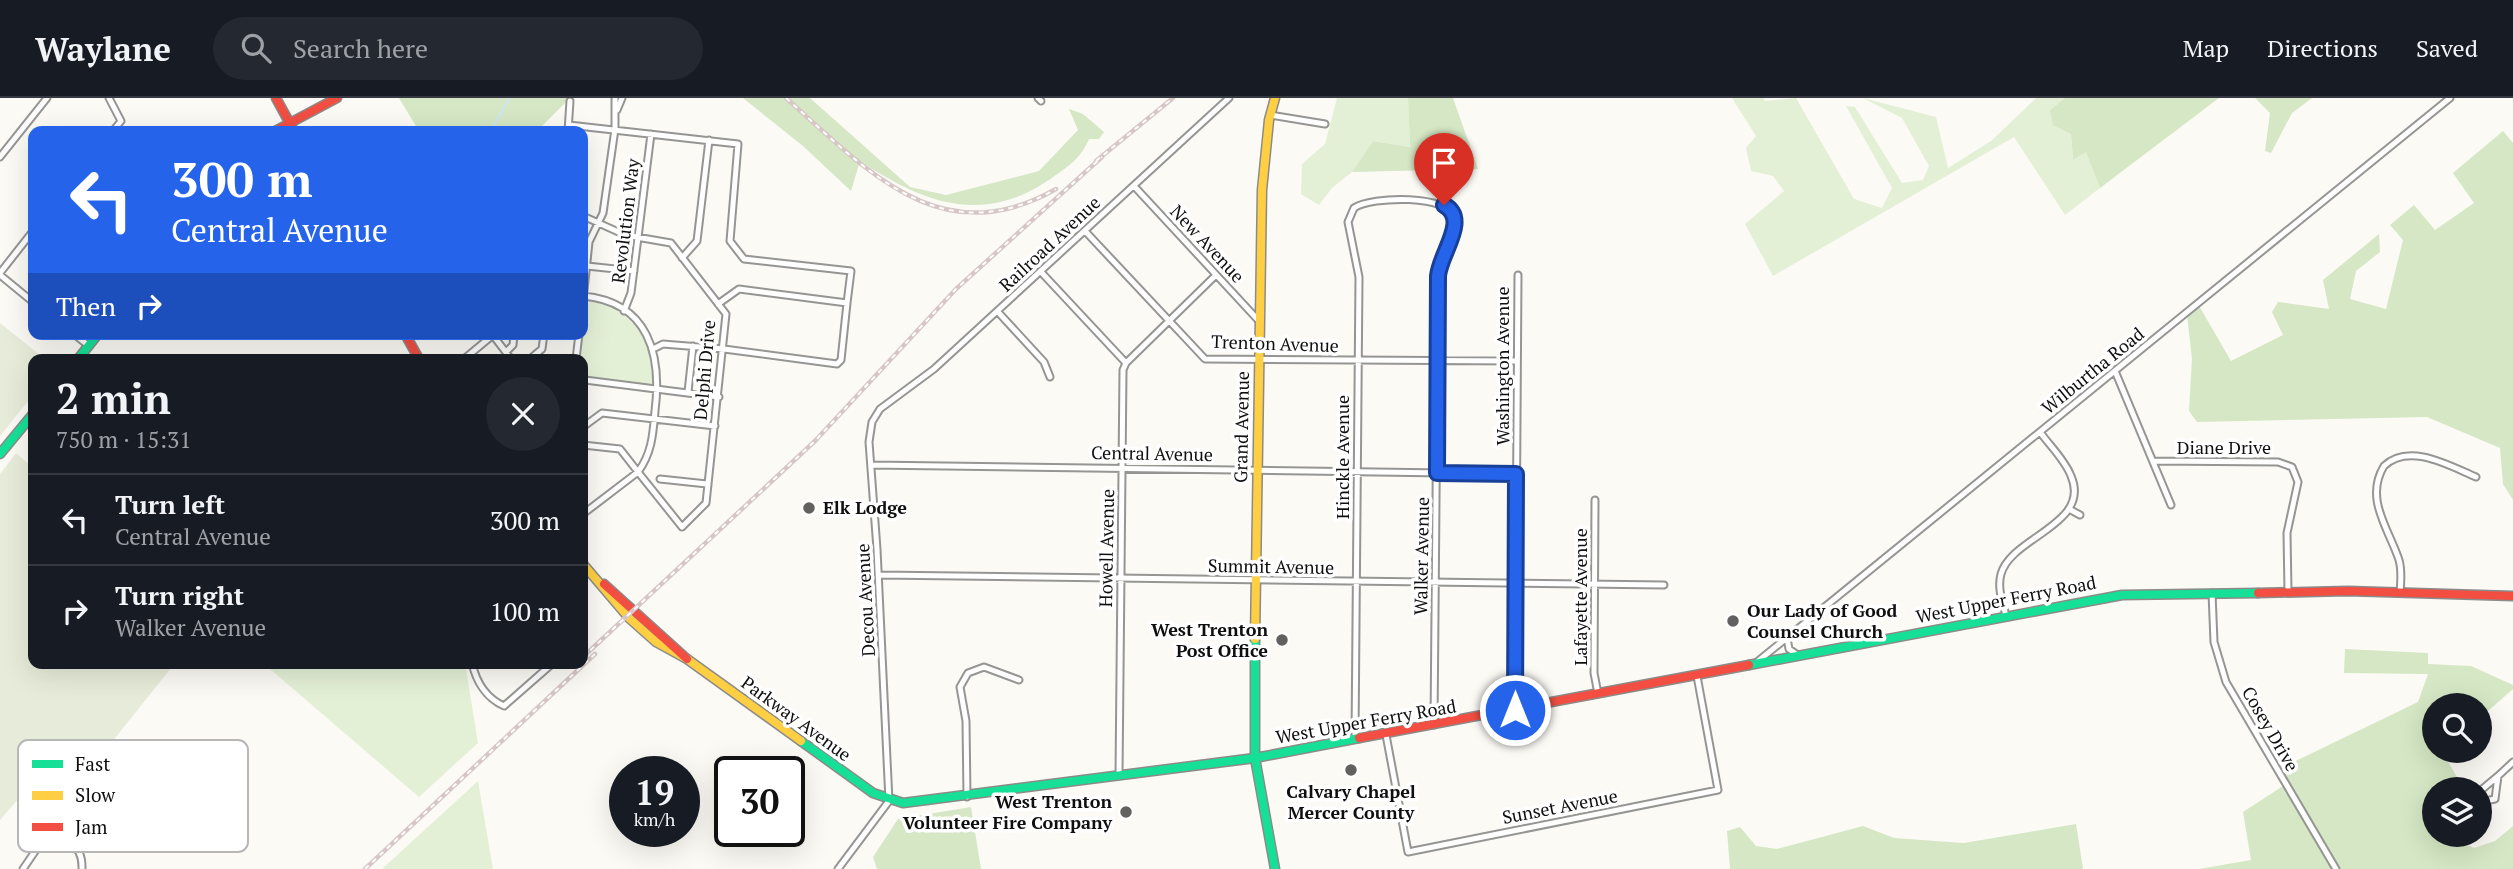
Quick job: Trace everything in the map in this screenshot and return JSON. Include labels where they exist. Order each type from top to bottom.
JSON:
[{"type":"main road","points":[[276,98],[291,126]]},
{"type":"main road","points":[[294,126],[337,98]]},
{"type":"main road","name":"Grand Avenue","points":[[1275,98],[1270,115],[1262,190],[1255,581],[1255,758],[1275,869]]},
{"type":"main road","points":[[82,354],[94,340]]},
{"type":"main road","points":[[0,454],[28,420]]},
{"type":"main road","name":"Parkway Avenue","points":[[588,569],[634,622],[673,653],[687,659],[873,793],[889,801]]},
{"type":"main road","name":"West Upper Ferry Road","points":[[889,801],[902,803],[967,797],[1255,758],[2122,595],[2288,592],[2513,596]]},
{"type":"street","points":[[33,98],[41,104]]},
{"type":"street","points":[[0,157],[47,98]]},
{"type":"street","points":[[109,98],[121,121],[117,126]]},
{"type":"street","points":[[588,258],[591,235],[603,213],[615,130],[615,98]]},
{"type":"street","points":[[617,110],[622,98]]},
{"type":"street","name":"Railroad Avenue","points":[[886,404],[934,369],[998,312],[1229,98]]},
{"type":"street","name":"Wilburtha Road","points":[[1754,665],[2449,98]]},
{"type":"street","points":[[568,126],[570,101]]},
{"type":"street","points":[[1270,115],[1325,124]]},
{"type":"street","points":[[588,129],[732,142],[740,149],[730,241],[737,253],[744,259],[851,271],[841,360],[837,364],[693,346],[663,344],[654,348]]},
{"type":"street","name":"Revolution Way","points":[[624,311],[631,293],[651,134]]},
{"type":"street","points":[[682,258],[697,241],[709,140]]},
{"type":"street","points":[[0,146],[6,149]]},
{"type":"street","name":"New Avenue","points":[[1134,186],[1259,321]]},
{"type":"street","name":"Hinckle Avenue","points":[[1355,740],[1359,277],[1349,217],[1359,205],[1384,200]]},
{"type":"street","name":"Walker Avenue","points":[[1384,200],[1435,203],[1448,207],[1455,215],[1455,229],[1439,266],[1434,725]]},
{"type":"street","name":"Delphi Drive","points":[[588,218],[625,235],[663,239],[671,243],[726,314],[706,503],[682,527],[638,472]]},
{"type":"street","name":"Trenton Avenue","points":[[1085,231],[1205,359],[1517,361]]},
{"type":"street","points":[[28,238],[0,274],[28,298]]},
{"type":"street","points":[[588,266],[634,271]]},
{"type":"street","points":[[1041,272],[1126,363],[1216,275]]},
{"type":"street","name":"Washington Avenue","points":[[1515,710],[1518,275]]},
{"type":"street","points":[[718,304],[739,289],[847,303]]},
{"type":"street","points":[[588,298],[605,300],[639,323],[654,348],[658,390],[648,458],[638,472],[588,510]]},
{"type":"street","points":[[998,312],[1044,362],[1050,377]]},
{"type":"street","points":[[82,340],[89,346]]},
{"type":"street","points":[[470,354],[485,340]]},
{"type":"street","points":[[497,340],[506,352],[513,345],[513,340]]},
{"type":"street","points":[[688,393],[693,346]]},
{"type":"street","name":"Howell Avenue","points":[[1119,775],[1123,370],[1126,363]]},
{"type":"street","name":"Diane Drive","points":[[2115,371],[2171,505]]},
{"type":"street","points":[[588,381],[719,397]]},
{"type":"street","name":"Decou Avenue","points":[[886,404],[875,415],[869,429],[889,801]]},
{"type":"street","points":[[588,423],[602,414],[715,426]]},
{"type":"street","points":[[2006,616],[1999,583],[2006,563],[2069,509],[2074,491],[2072,477],[2040,432]]},
{"type":"street","points":[[588,446],[620,449],[638,472]]},
{"type":"street","points":[[2400,593],[2400,563],[2378,508],[2377,487],[2384,466],[2399,457],[2420,457],[2476,477]]},
{"type":"street","name":"Diane Drive","points":[[2153,461],[2278,461],[2292,467],[2298,482],[2287,533],[2288,592]]},
{"type":"street","name":"Central Avenue","points":[[871,465],[1516,474]]},
{"type":"street","points":[[660,479],[707,484]]},
{"type":"street","name":"Lafayette Avenue","points":[[1595,500],[1594,673],[1598,694]]},
{"type":"street","points":[[2069,509],[2080,514]]},
{"type":"street","name":"Summit Avenue","points":[[878,575],[1664,585]]},
{"type":"street","name":"Cosey Drive","points":[[2212,593],[2214,642],[2226,682],[2336,869]]},
{"type":"street","points":[[1787,638],[1789,649],[1799,656]]},
{"type":"street","points":[[1778,645],[1788,659]]},
{"type":"street","points":[[967,797],[967,721],[960,699],[961,682],[973,670],[984,667],[1019,680]]},
{"type":"street","points":[[473,669],[475,680],[495,701],[504,706],[546,669]]},
{"type":"street","name":"Sunset Avenue","points":[[1386,734],[1408,852],[1718,790],[1697,676]]},
{"type":"street","points":[[2492,782],[2513,762]]},
{"type":"street","points":[[2492,800],[2495,799],[2498,776]]},
{"type":"street","points":[[838,869],[889,801]]},
{"type":"street","points":[[23,869],[35,852]]},
{"type":"street","points":[[79,852],[82,869]]},
{"type":"green space","points":[[399,98],[570,98],[542,126],[416,126]]},
{"type":"green space","points":[[743,98],[810,98],[910,187],[946,195],[1039,171],[1078,130],[1069,109],[1083,114],[1104,132],[1099,139],[1089,139],[1077,158],[1067,167],[1024,194],[1000,202],[976,205],[952,203],[906,188],[860,161],[851,191],[803,146]]},
{"type":"green space","points":[[1337,98],[1408,98],[1410,147],[1373,141],[1352,172],[1332,188],[1319,205],[1301,194],[1302,164],[1325,144]]},
{"type":"green space","points":[[1408,98],[1453,98],[1478,169],[1352,172],[1373,141],[1410,147]]},
{"type":"green space","points":[[1732,98],[1763,98],[1765,101],[1796,98],[1854,199],[1882,208],[1892,188],[1846,106],[1855,107],[1902,183],[1923,180],[1929,166],[1902,118],[1863,98],[1936,117],[1948,168],[1991,141],[2036,98],[2065,98],[2050,110],[2071,134],[2073,160],[2086,151],[2100,188],[2065,215],[2014,137],[1773,276],[1745,224],[1784,191],[1773,176],[1751,171],[1746,148],[1756,136]]},
{"type":"green space","points":[[2065,98],[2219,98],[2100,188],[2086,152],[2073,160],[2071,134],[2053,125],[2050,110]]},
{"type":"green space","points":[[2255,98],[2312,98],[2292,113],[2271,153],[2265,151],[2270,113]]},
{"type":"green space","points":[[2503,131],[2513,143],[2513,500],[2503,484],[2500,448],[2427,417],[2197,422],[2189,411],[2192,359],[2187,314],[2198,304],[2231,361],[2283,335],[2272,312],[2278,302],[2329,309],[2323,280],[2379,234],[2380,252],[2356,271],[2350,299],[2386,309],[2403,240],[2390,225],[2414,205],[2435,230],[2474,203],[2453,173]]},
{"type":"green space","points":[[589,302],[602,303],[614,308],[637,329],[652,356],[653,383],[643,385],[588,376],[588,354],[580,354],[581,340],[588,340]]},
{"type":"green space","points":[[0,323],[39,354],[28,354],[28,401],[0,436]]},
{"type":"green space","points":[[16,453],[28,464],[28,669],[170,669],[114,740],[18,740],[18,799],[0,820],[0,474]]},
{"type":"green space","points":[[2345,649],[2428,653],[2428,664],[2471,666],[2513,685],[2513,689],[2492,707],[2492,693],[2422,693],[2422,763],[2449,763],[2457,777],[2422,777],[2422,847],[2492,847],[2492,842],[2513,826],[2513,869],[2199,869],[2251,860],[2243,812],[2286,784],[2277,770],[2418,702],[2428,674],[2344,673]]},
{"type":"green space","points":[[270,669],[466,669],[478,743],[419,797]]},
{"type":"green space","points":[[478,781],[493,869],[382,869]]},
{"type":"green space","points":[[971,807],[981,869],[877,869],[873,857],[898,819]]},
{"type":"green space","points":[[2076,824],[2083,869],[1730,869],[1727,831],[1740,827],[1756,846],[1777,849],[1863,826],[1894,838],[1964,843]]},
{"type":"waterway","points":[[494,126],[509,98]]},
{"type":"railway","points":[[786,98],[876,175],[908,195],[941,208],[976,213],[1014,207],[1056,189]]},
{"type":"railway","points":[[1096,161],[1173,98]]},
{"type":"railway","points":[[588,652],[815,441],[956,289],[1102,157]]},
{"type":"railway","points":[[588,661],[595,654]]},
{"type":"railway","points":[[365,869],[579,669]]},
{"type":"traffic: fast","points":[[82,354],[93,340]]},
{"type":"traffic: fast","points":[[0,454],[28,420]]},
{"type":"traffic: fast","points":[[1749,665],[2122,595],[2258,593]]},
{"type":"traffic: fast","points":[[1255,639],[1255,758],[1275,869]]},
{"type":"traffic: fast","points":[[801,741],[873,793],[903,803],[1255,758],[1359,738]]},
{"type":"traffic: slow","points":[[1255,639],[1262,190],[1269,120],[1275,98]]},
{"type":"traffic: slow","points":[[588,570],[629,618],[656,642],[687,659],[801,741]]},
{"type":"traffic: jam","points":[[276,98],[291,126]]},
{"type":"traffic: jam","points":[[284,126],[337,98]]},
{"type":"traffic: jam","points":[[408,340],[416,354]]},
{"type":"traffic: jam","points":[[604,584],[687,659]]},
{"type":"traffic: jam","points":[[2258,593],[2348,591],[2513,596]]},
{"type":"traffic: jam","points":[[1359,738],[1749,665]]},
{"type":"place","name":"Elk Lodge","points":[[809,508]]},
{"type":"place","name":"Our Lady of Good Counsel Church","points":[[1733,621]]},
{"type":"place","name":"West Trenton Post Office","points":[[1282,640]]},
{"type":"place","name":"Calvary Chapel Mercer County","points":[[1351,770]]},
{"type":"place","name":"West Trenton Volunteer Fire Company","points":[[1126,812]]},
{"type":"route","points":[[1444,205],[1455,215],[1456,225],[1441,256],[1438,276],[1437,473],[1516,474],[1515,710]]}]
